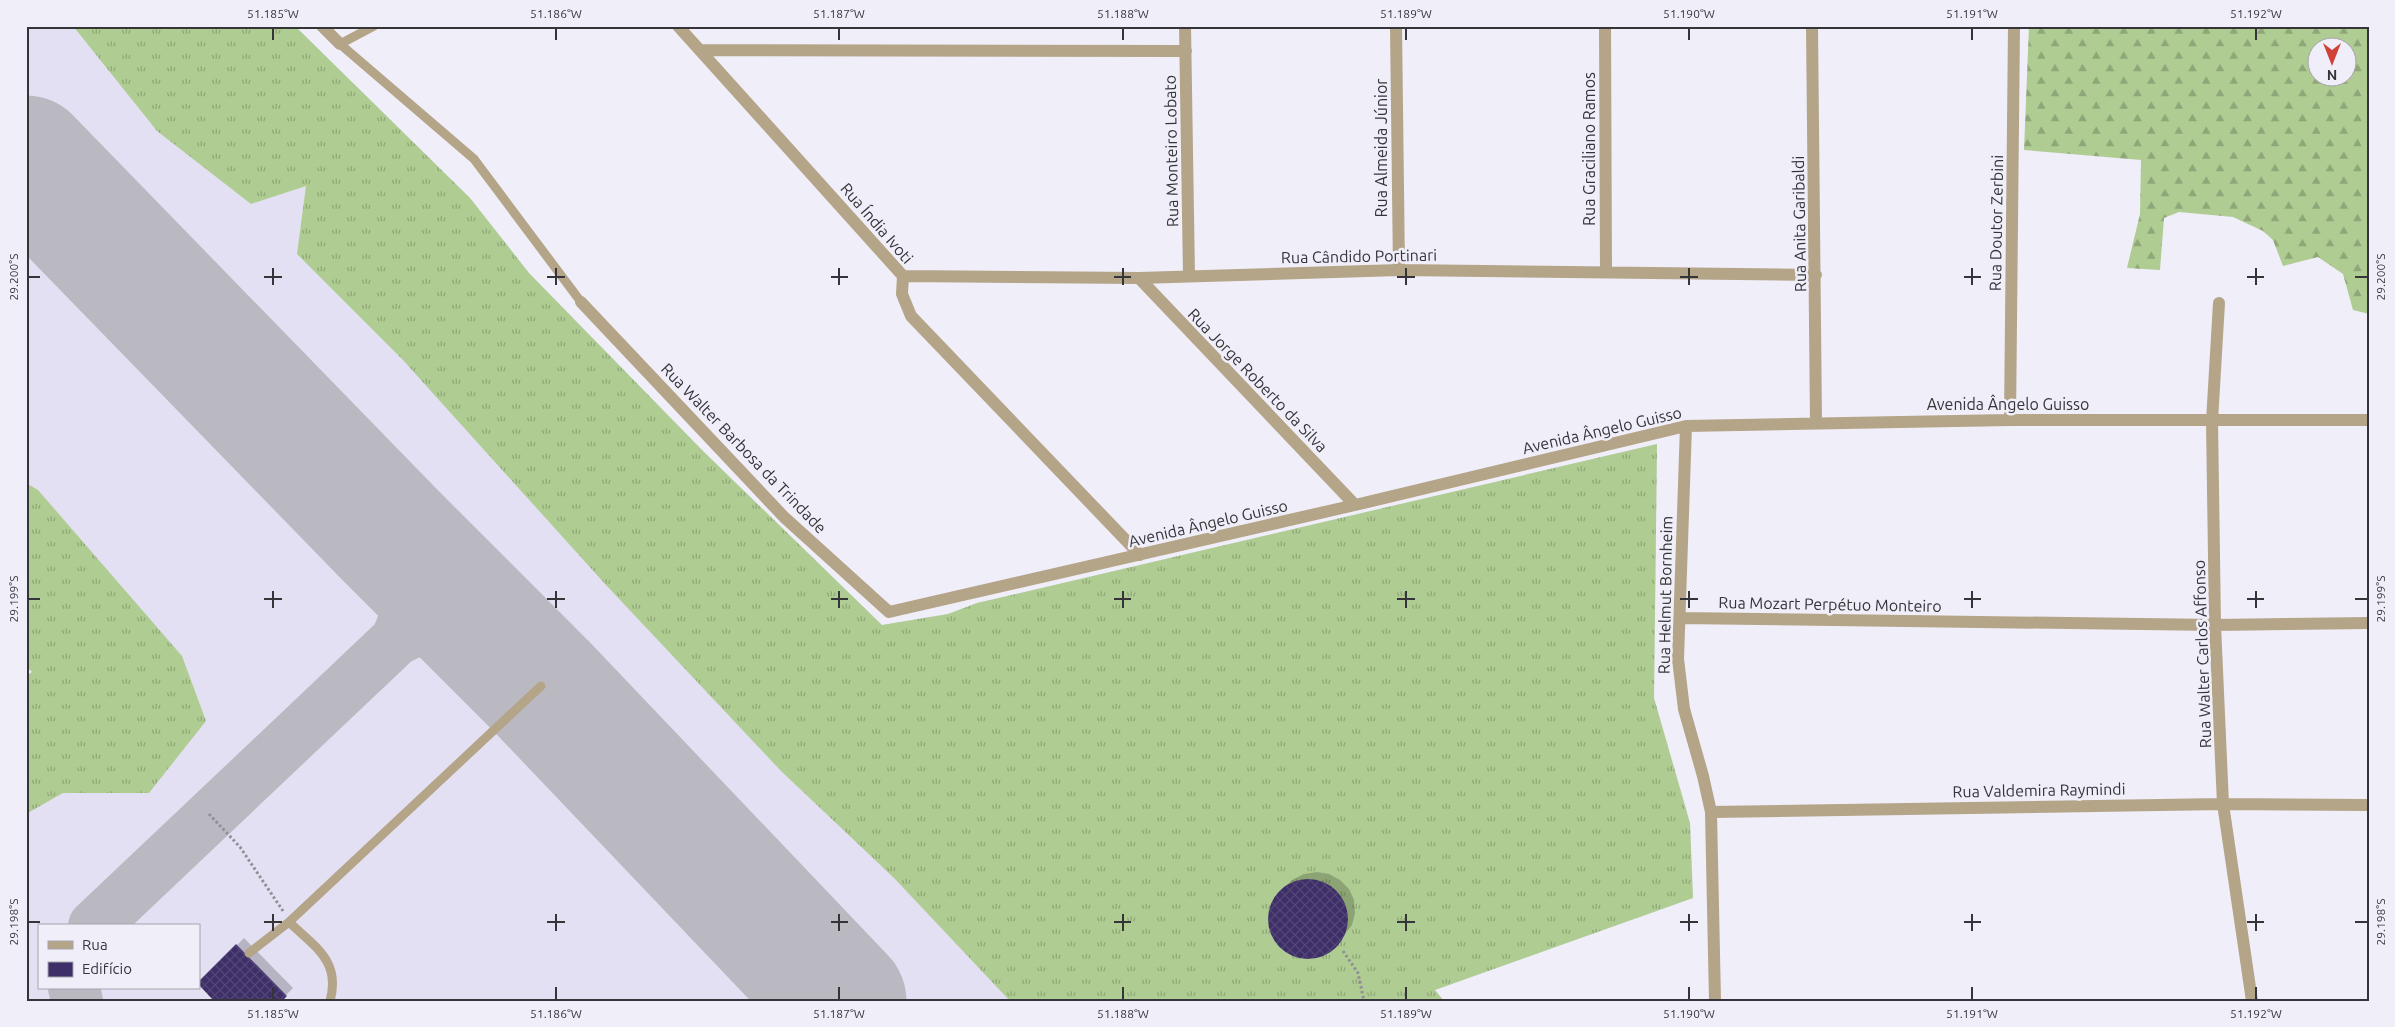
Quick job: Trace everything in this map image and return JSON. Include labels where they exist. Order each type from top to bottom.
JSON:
[{"type":"street","points":[[322,26],[340,44]]},
{"type":"street","name":"Rua Índia Ivoti","points":[[678,26],[903,276],[902,294],[910,316],[1140,555]]},
{"type":"street","name":"Rua Monteiro Lobato","points":[[1185,26],[1189,276]]},
{"type":"street","name":"Rua Almeida Júnior","points":[[1396,26],[1399,270]]},
{"type":"street","name":"Rua Graciliano Ramos","points":[[1604,26],[1606,272]]},
{"type":"street","name":"Rua Anita Garibaldi","points":[[1812,26],[1816,422]]},
{"type":"street","name":"Rua Doutor Zerbini","points":[[2010,420],[2014,26]]},
{"type":"street","points":[[701,50],[1186,51]]},
{"type":"street","name":"Rua Cândido Portinari","points":[[903,276],[1138,278],[1399,270],[1816,275]]},
{"type":"street","name":"Rua Jorge Roberto da Silva","points":[[1138,278],[1355,505]]},
{"type":"street","name":"Rua Walter Barbosa da Trindade","points":[[581,302],[784,516],[889,612]]},
{"type":"street","name":"Rua Walter Carlos Affonso","points":[[2219,303],[2212,421],[2216,625],[2223,804],[2252,1001]]},
{"type":"street","name":"Avenida Ângelo Guisso","points":[[889,612],[1355,505],[1686,426],[1816,422],[2010,420],[2369,420]]},
{"type":"street","name":"Rua Helmut Bornheim","points":[[1686,426],[1678,659],[1684,709],[1711,812],[1715,1001]]},
{"type":"street","name":"Rua Mozart Perpétuo Monteiro","points":[[1680,618],[2216,625],[2369,624]]},
{"type":"street","name":"Rua Valdemira Raymindi","points":[[1711,812],[2223,804],[2369,805]]},
{"type":"lane","points":[[374,26],[340,44],[474,160],[581,302]]},
{"type":"lane","points":[[249,953],[289,922],[541,686]]},
{"type":"lane","points":[[289,922],[322,955],[333,971],[334,989],[330,1001]]},
{"type":"path","points":[[210,814],[240,847],[289,922]]},
{"type":"path","points":[[1343,951],[1358,973],[1364,1001]]},
{"type":"shaded area","points":[[26,26],[295,26],[470,198],[529,273],[703,451],[882,625],[948,614],[977,603],[1657,444],[1654,698],[1690,823],[1693,898],[1435,990],[1444,1001],[26,1001],[26,676],[32,672],[26,666]]},
{"type":"green space","points":[[73,26],[295,26],[470,198],[529,273],[703,451],[882,625],[948,614],[977,603],[1657,444],[1654,698],[1690,823],[1693,898],[1435,990],[1444,1001],[1010,1001],[894,878],[781,771],[606,585],[402,359],[297,254],[306,186],[251,204],[157,131]]},
{"type":"green space","points":[[2029,26],[2369,26],[2369,314],[2353,310],[2343,274],[2318,257],[2283,266],[2273,240],[2263,231],[2233,217],[2179,212],[2164,218],[2160,270],[2127,268],[2140,214],[2141,160],[2024,150]]},
{"type":"green space","points":[[26,483],[38,490],[182,656],[206,721],[149,793],[63,793],[26,814],[26,676],[32,672],[26,666]]},
{"type":"building","points":[[1308,879],[1323,882],[1336,891],[1345,904],[1348,919],[1345,934],[1336,947],[1323,956],[1308,959],[1293,956],[1280,947],[1271,934],[1268,919],[1271,904],[1280,891],[1293,882]]},
{"type":"building","points":[[236,944],[287,996],[282,1001],[214,1001],[200,986],[200,980]]},
{"type":"taxiway","points":[[391,536],[403,563],[409,587],[406,612],[396,640]]},
{"type":"taxiway","points":[[96,924],[396,640],[423,629],[447,626],[471,631],[498,642]]},
{"type":"taxiway","points":[[74,990],[77,1001]]},
{"type":"runway","points":[[26,161],[391,536],[541,686],[841,1001]]}]
